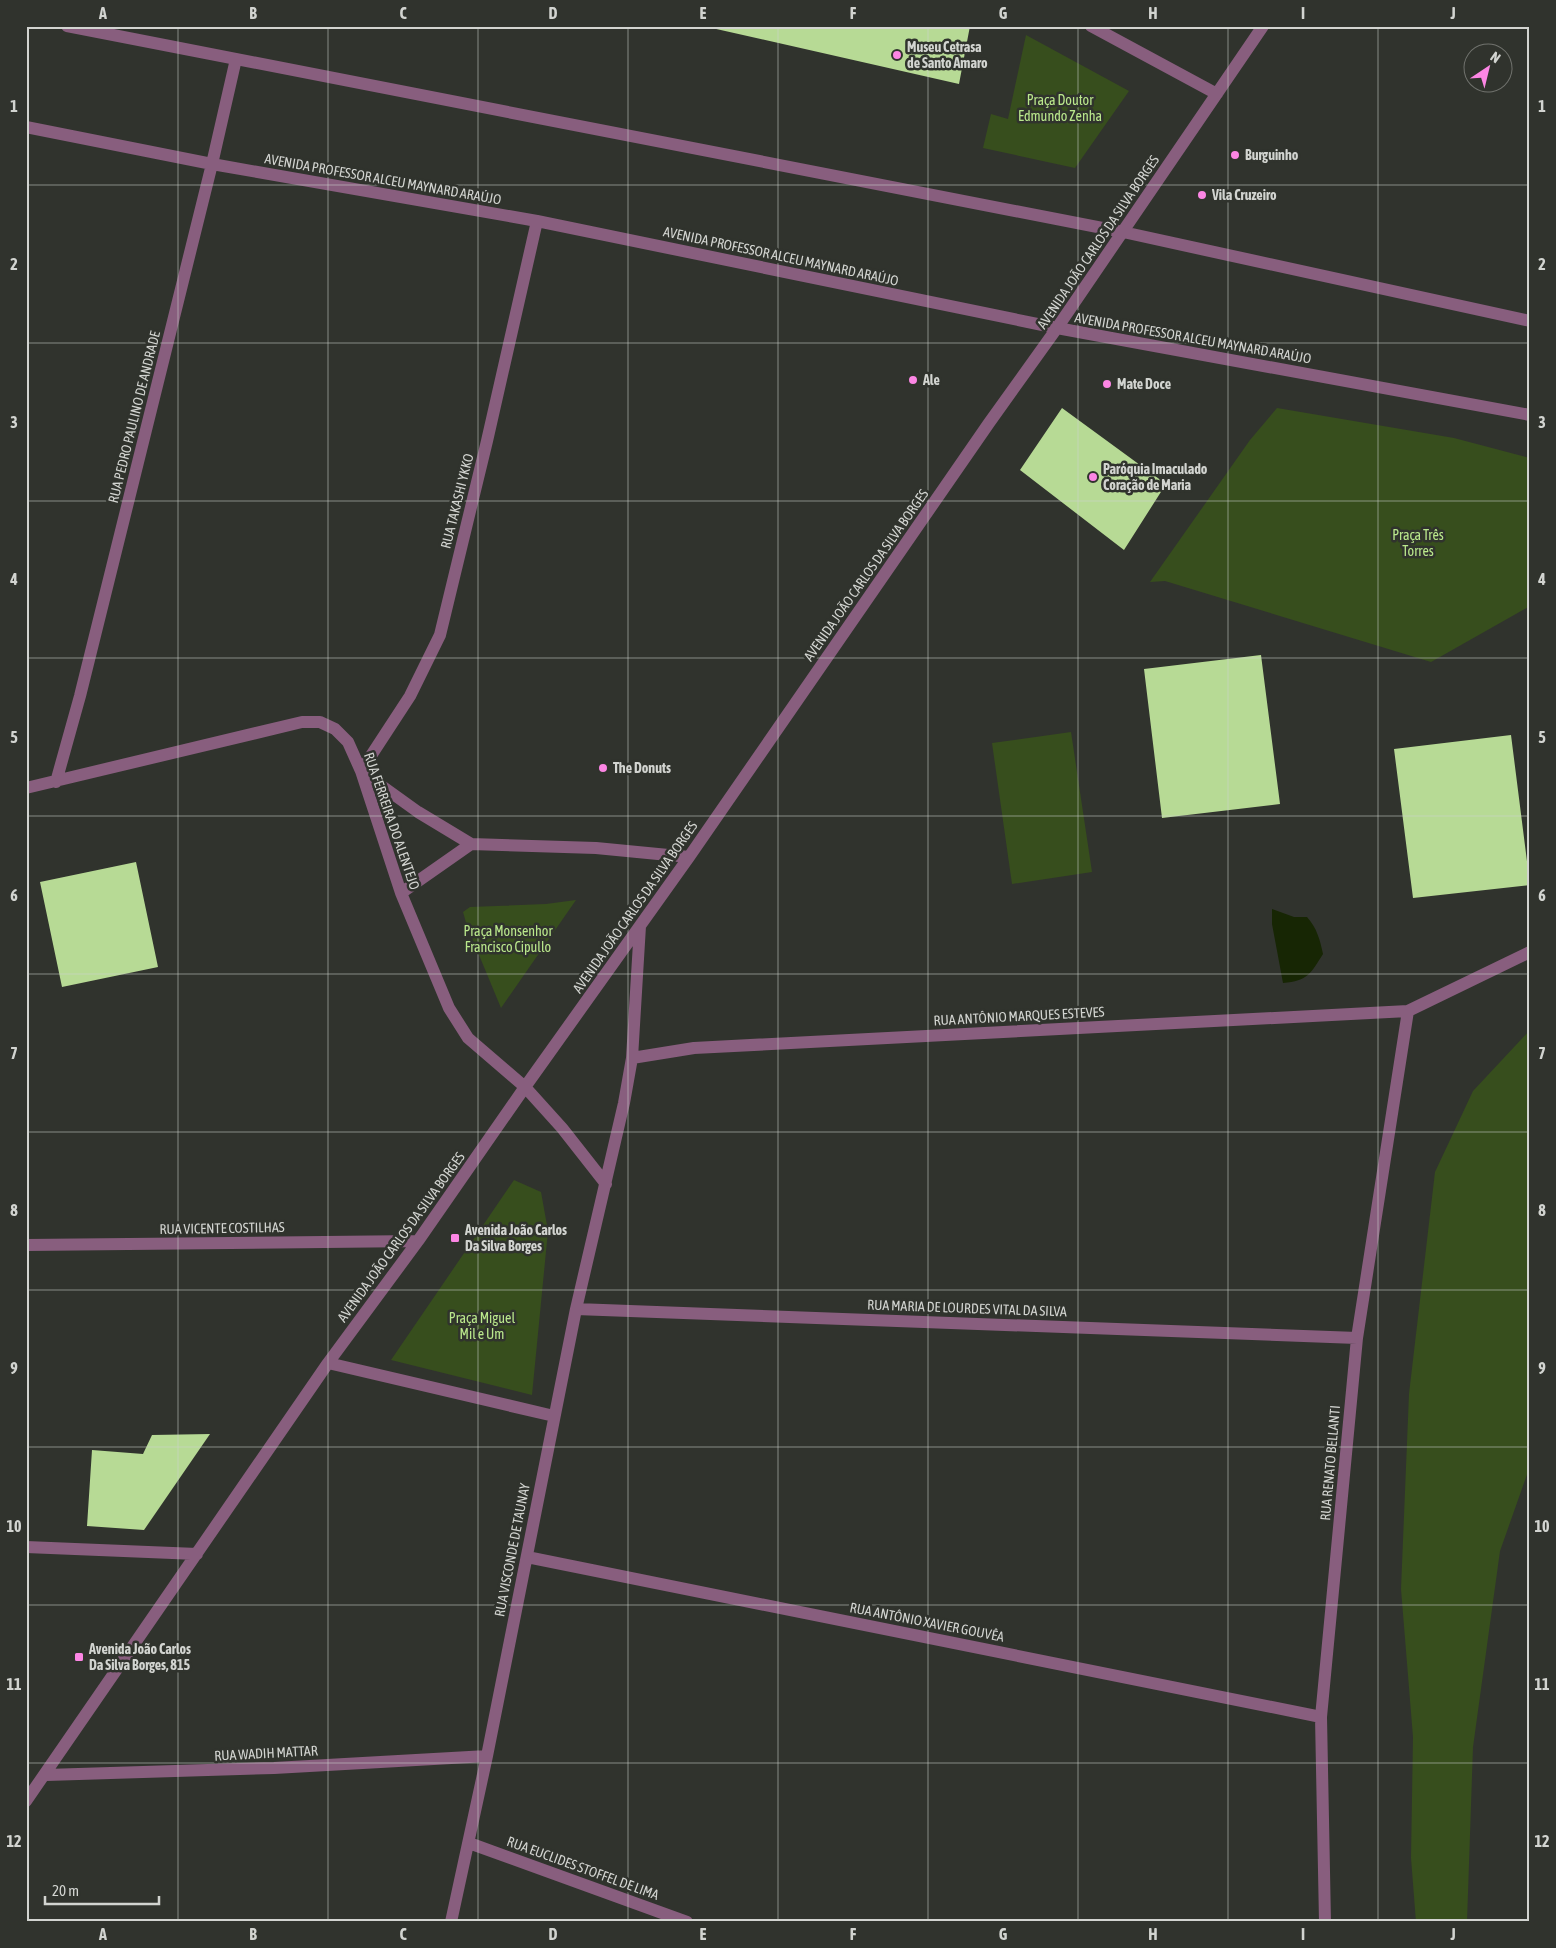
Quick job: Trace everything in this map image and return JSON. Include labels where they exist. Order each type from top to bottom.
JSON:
[{"type":"street","points":[[67,26],[1123,232],[1530,321]]},
{"type":"street","points":[[1091,26],[1217,94]]},
{"type":"street","name":"AVENIDA JOÃO CARLOS DA SILVA BORGES","points":[[26,1801],[46,1775],[328,1364],[418,1241],[689,857],[989,423],[1057,328],[1263,26]]},
{"type":"street","name":"RUA PEDRO PAULINO DE ANDRADE","points":[[56,782],[80,696],[212,164],[236,59]]},
{"type":"street","name":"AVENIDA PROFESSOR ALCEU MAYNARD ARAÚJO","points":[[26,127],[212,164],[536,220],[1057,328],[1530,415]]},
{"type":"street","name":"RUA TAKASHI YKKO","points":[[361,771],[410,696],[440,635],[487,441],[536,220]]},
{"type":"street","name":"RUA FERREIRA DO ALENTEJO","points":[[26,788],[302,722],[320,722],[335,729],[348,742],[361,771],[401,893],[449,1008],[468,1038],[525,1087]]},
{"type":"street","points":[[361,771],[418,812],[471,844],[596,848],[689,857]]},
{"type":"street","points":[[401,893],[471,844]]},
{"type":"street","name":"RUA VISCONDE DE TAUNAY","points":[[451,1922],[487,1756],[576,1309],[606,1184],[632,1058],[641,924]]},
{"type":"street","points":[[1408,1011],[1530,952]]},
{"type":"street","name":"RUA ANTÔNIO MARQUES ESTEVES","points":[[632,1058],[694,1048],[1408,1011]]},
{"type":"street","name":"RUA RENATO BELLANTI","points":[[1325,1922],[1321,1716],[1357,1338],[1408,1011]]},
{"type":"street","points":[[525,1087],[562,1128],[606,1184]]},
{"type":"street","name":"RUA VICENTE COSTILHAS","points":[[26,1245],[418,1241]]},
{"type":"street","name":"RUA MARIA DE LOURDES VITAL DA SILVA","points":[[576,1309],[1357,1338]]},
{"type":"street","points":[[328,1364],[554,1416]]},
{"type":"street","points":[[26,1547],[197,1554]]},
{"type":"street","name":"RUA ANTÔNIO XAVIER GOUVÊA","points":[[527,1557],[1321,1716]]},
{"type":"street","name":"RUA WADIH MATTAR","points":[[46,1775],[274,1768],[487,1756]]},
{"type":"street","name":"RUA EUCLIDES STOFFEL DE LIMA","points":[[469,1843],[687,1922]]},
{"type":"green space","name":"Praça Doutor Edmundo Zenha","points":[[1026,35],[1129,91],[1075,168],[983,148],[991,114],[1008,119]]},
{"type":"green space","name":"Praça Três Torres","points":[[1277,408],[1454,438],[1530,458],[1530,606],[1431,662],[1165,581],[1150,582],[1250,440]]},
{"type":"green space","points":[[1071,732],[1092,872],[1012,884],[992,743]]},
{"type":"green space","name":"Praça Monsenhor Francisco Cipullo","points":[[576,900],[501,1008],[463,912],[470,907],[546,904]]},
{"type":"green space","points":[[1530,1030],[1530,1466],[1500,1551],[1473,1747],[1467,1922],[1416,1922],[1411,1858],[1413,1737],[1401,1589],[1409,1394],[1435,1172],[1473,1091]]},
{"type":"green space","name":"Praça Miguel Mil e Um","points":[[514,1180],[541,1192],[548,1231],[532,1395],[391,1360]]},
{"type":"shaded area","points":[[1272,909],[1294,917],[1307,917],[1318,934],[1323,954],[1312,971],[1303,978],[1283,983],[1272,924]]},
{"type":"building","name":"Museu Cetrasa de Santo Amaro","points":[[703,26],[970,26],[959,84]]},
{"type":"building","name":"Paróquia Imaculado Coração de Maria","points":[[1062,408],[1166,484],[1124,550],[1020,470]]},
{"type":"building","points":[[1261,655],[1280,804],[1162,818],[1144,669]]},
{"type":"building","points":[[1511,735],[1530,885],[1413,898],[1394,749]]},
{"type":"building","points":[[136,862],[158,967],[62,987],[40,882]]},
{"type":"building","points":[[210,1434],[144,1530],[87,1526],[92,1450],[143,1454],[152,1435]]},
{"type":"place","name":"Museu Cetrasa de Santo Amaro","points":[[897,55]]},
{"type":"place","name":"Burguinho","points":[[1235,155]]},
{"type":"place","name":"Vila Cruzeiro","points":[[1202,195]]},
{"type":"place","name":"Ale","points":[[913,380]]},
{"type":"place","name":"Mate Doce","points":[[1107,384]]},
{"type":"place","name":"Paróquia Imaculado Coração de Maria","points":[[1093,477]]},
{"type":"place","name":"The Donuts","points":[[603,768]]},
{"type":"place","name":"Avenida João Carlos Da Silva Borges","points":[[455,1238]]},
{"type":"place","name":"Avenida João Carlos Da Silva Borges, 815","points":[[79,1657]]}]
